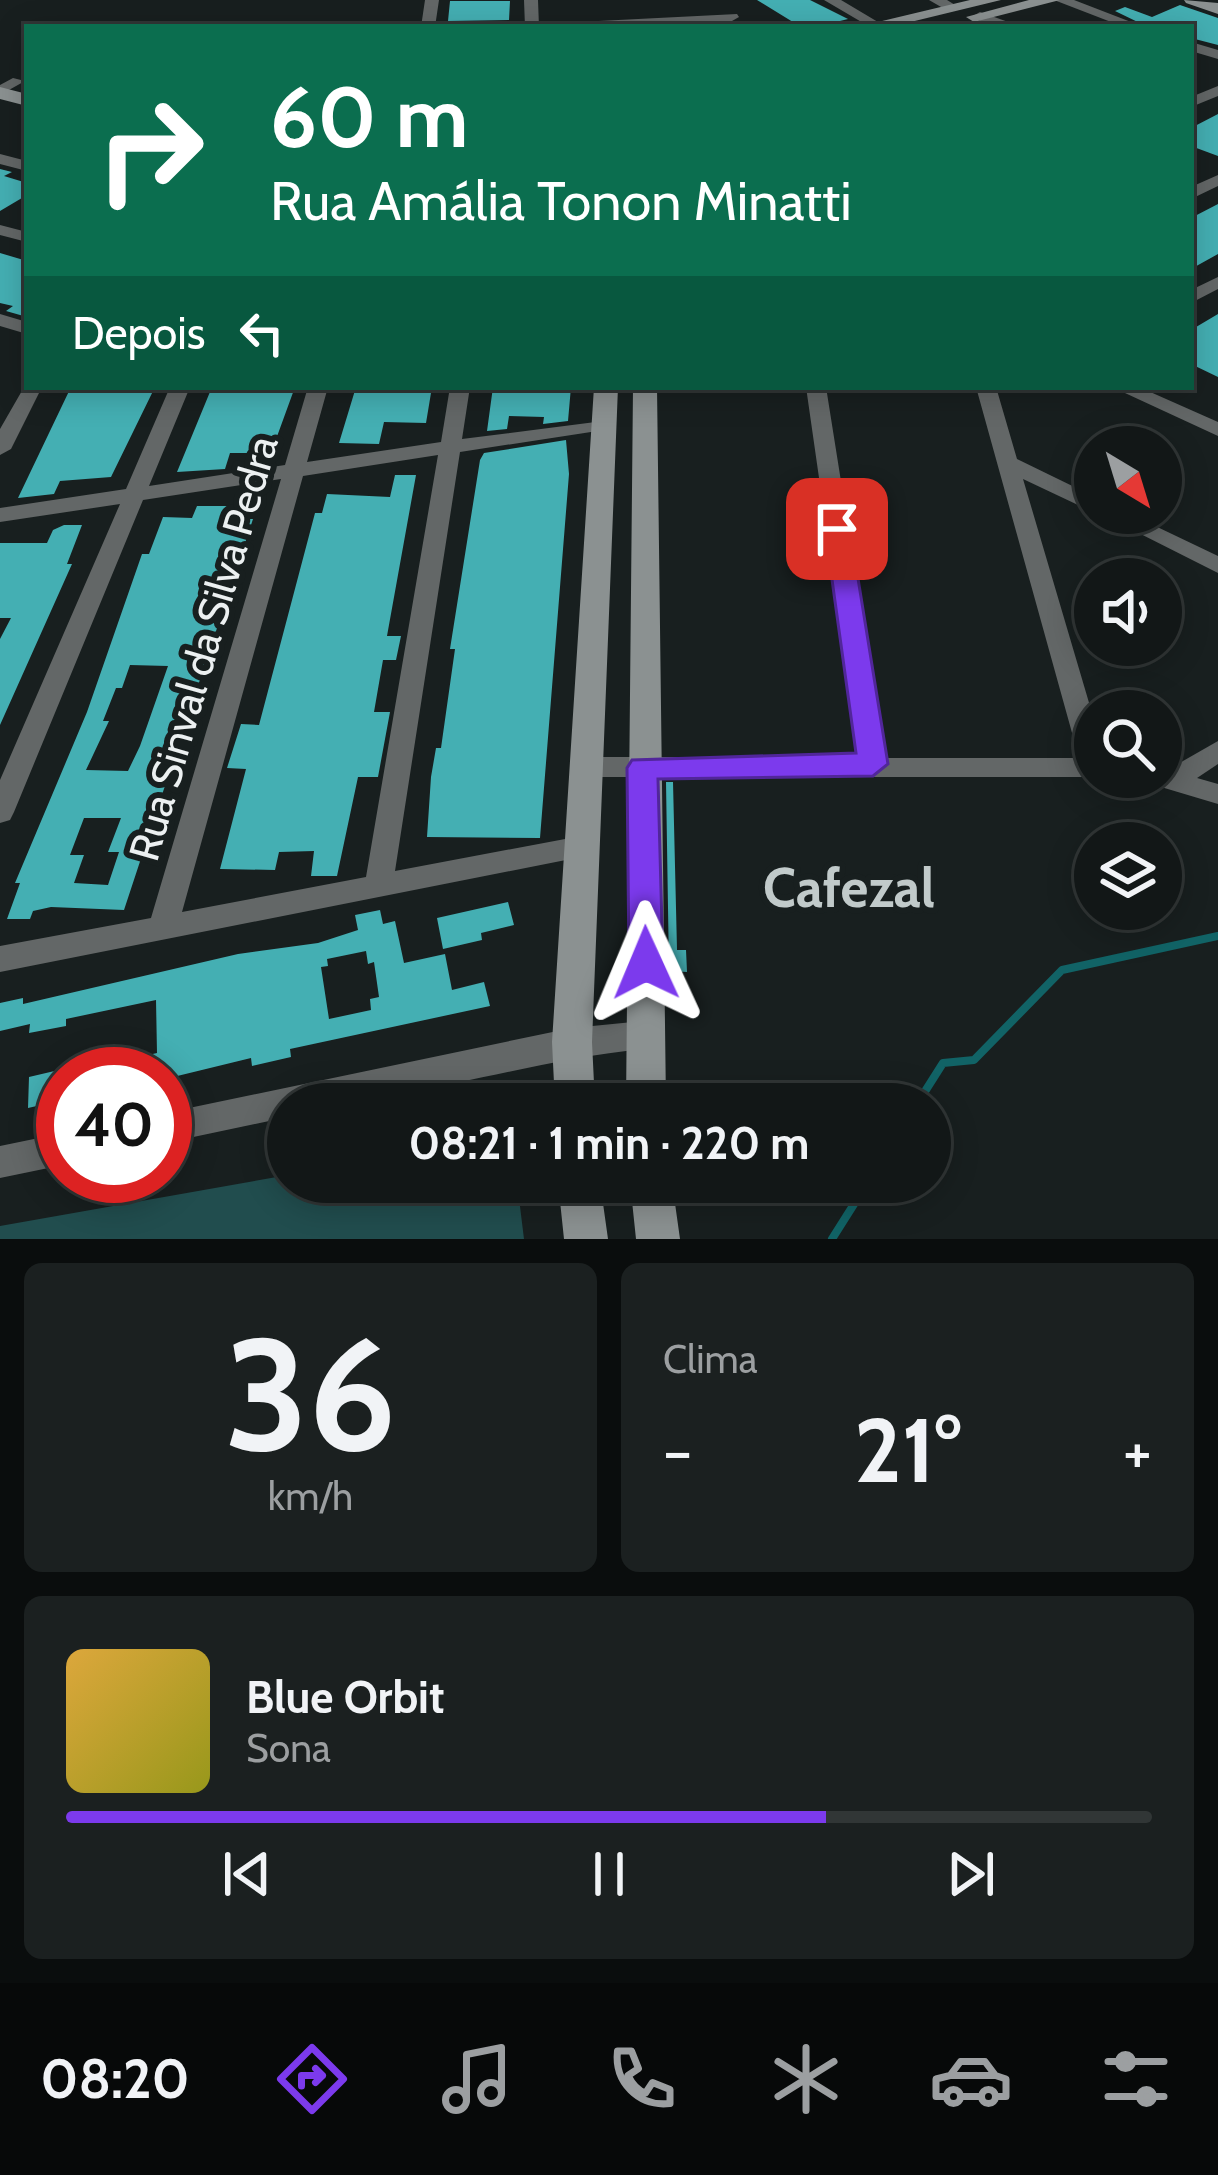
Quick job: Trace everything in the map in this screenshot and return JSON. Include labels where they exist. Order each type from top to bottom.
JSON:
[{"type":"street","points":[[622,0],[624,20]]},
{"type":"street","points":[[587,24],[734,22],[727,0]]},
{"type":"street","points":[[831,0],[868,24]]},
{"type":"street","points":[[878,24],[944,4],[992,0]]},
{"type":"street","points":[[941,24],[1056,0],[1129,24]]},
{"type":"street","points":[[1192,0],[1218,9]]},
{"type":"street","points":[[980,16],[1002,24]]},
{"type":"street","points":[[1194,99],[1218,90]]},
{"type":"street","points":[[1194,99],[1218,106]]},
{"type":"street","points":[[0,449],[6,422],[30,390]]},
{"type":"street","points":[[0,812],[179,390]]},
{"type":"street","name":"Rua Sinval da Silva Pedra","points":[[162,931],[317,390]]},
{"type":"street","points":[[379,885],[459,390]]},
{"type":"street","points":[[574,1083],[572,1042],[605,390]]},
{"type":"street","points":[[645,390],[641,574],[645,1083]]},
{"type":"street","points":[[816,390],[873,764]]},
{"type":"street","points":[[987,390],[1074,693]]},
{"type":"street","points":[[1130,390],[1213,422]]},
{"type":"street","points":[[0,515],[604,424]]},
{"type":"street","points":[[1010,464],[1074,496]]},
{"type":"street","points":[[1153,534],[1218,566]]},
{"type":"street","points":[[598,574],[641,574]]},
{"type":"street","points":[[1182,770],[1218,751]]},
{"type":"street","points":[[587,767],[1074,768]]},
{"type":"street","points":[[1182,783],[1218,794]]},
{"type":"street","points":[[0,959],[581,847]]},
{"type":"street","points":[[192,1122],[572,1042],[643,1035]]},
{"type":"street","points":[[0,1162],[36,1155]]},
{"type":"street","points":[[582,1203],[586,1239]]},
{"type":"street","points":[[654,1203],[658,1239]]},
{"type":"shaded area","points":[[267,1179],[267,1203],[520,1203],[524,1239],[0,1239],[0,1226],[130,1203],[192,1203],[192,1192]]},
{"type":"building","points":[[757,0],[810,0],[848,19],[840,21],[846,24],[796,24]]},
{"type":"building","points":[[450,1],[510,1],[509,20],[448,21]]},
{"type":"building","points":[[1180,5],[1218,18],[1218,45],[1194,39],[1194,24],[1142,24],[1115,11],[1125,7],[1152,17]]},
{"type":"building","points":[[1218,114],[1218,156],[1194,147],[1194,126]]},
{"type":"building","points":[[0,169],[12,172],[4,176],[24,182],[24,197],[0,211]]},
{"type":"building","points":[[1218,204],[1218,254],[1194,267],[1194,216]]},
{"type":"building","points":[[0,253],[24,260],[24,316],[6,311],[13,306],[0,303]]},
{"type":"building","points":[[1218,314],[1218,377],[1194,365],[1194,328]]},
{"type":"building","points":[[70,390],[154,390],[111,477],[60,481],[54,494],[18,498]]},
{"type":"building","points":[[211,390],[294,390],[271,453],[230,453],[225,469],[177,472]]},
{"type":"building","points":[[355,390],[432,390],[426,423],[384,422],[379,444],[339,443]]},
{"type":"building","points":[[493,390],[571,390],[568,421],[543,424],[544,417],[509,416],[507,429],[487,431]]},
{"type":"building","points":[[566,440],[569,474],[540,838],[427,837],[431,777],[436,748],[441,748],[455,649],[450,649],[480,460],[484,453]]},
{"type":"building","points":[[395,475],[416,475],[387,636],[401,636],[396,660],[383,660],[374,712],[390,712],[378,777],[358,777],[337,876],[311,876],[314,851],[279,852],[275,870],[220,869],[246,769],[227,768],[241,724],[259,725],[315,513],[322,513],[327,494],[390,497]]},
{"type":"building","points":[[197,506],[252,506],[249,519],[253,519],[124,910],[51,907],[33,911],[30,919],[7,919],[20,883],[15,883],[87,712],[142,554],[149,554],[163,517],[192,518]],"holes":[[[130,665],[168,666],[140,746],[128,771],[86,770],[109,721],[103,721],[116,688],[122,688]],[[84,818],[121,818],[108,852],[119,852],[108,885],[74,883],[84,855],[70,855]]]},
{"type":"building","points":[[82,525],[67,564],[72,564],[0,725],[0,639],[11,618],[0,618],[0,543],[47,543],[53,530]]},
{"type":"building","points":[[666,782],[673,782],[677,950],[686,950],[687,972],[669,971]]},
{"type":"building","points":[[508,902],[514,925],[481,933],[482,940],[443,949],[437,918]]},
{"type":"building","points":[[380,910],[383,924],[395,921],[404,963],[445,954],[452,990],[484,982],[490,1006],[290,1049],[291,1057],[252,1066],[251,1058],[192,1072],[192,1047],[157,1047],[156,1000],[66,1019],[66,1026],[29,1033],[30,1024],[0,1031],[0,1003],[23,998],[23,1004],[238,954],[318,943],[358,930],[355,915]],"holes":[[[366,951],[368,964],[374,962],[379,997],[370,999],[371,1010],[329,1019],[321,967],[328,966],[327,959]]]},
{"type":"building","points":[[36,1075],[36,1106],[28,1108],[29,1077]]},
{"type":"waterway","points":[[930,1083],[943,1063],[974,1060],[1062,970],[1218,936]]},
{"type":"waterway","points":[[832,1239],[855,1203]]},
{"type":"district","name":"Cafezal","points":[[849,888]]},
{"type":"route","points":[[646,963],[642,768],[873,764],[837,529]]}]
